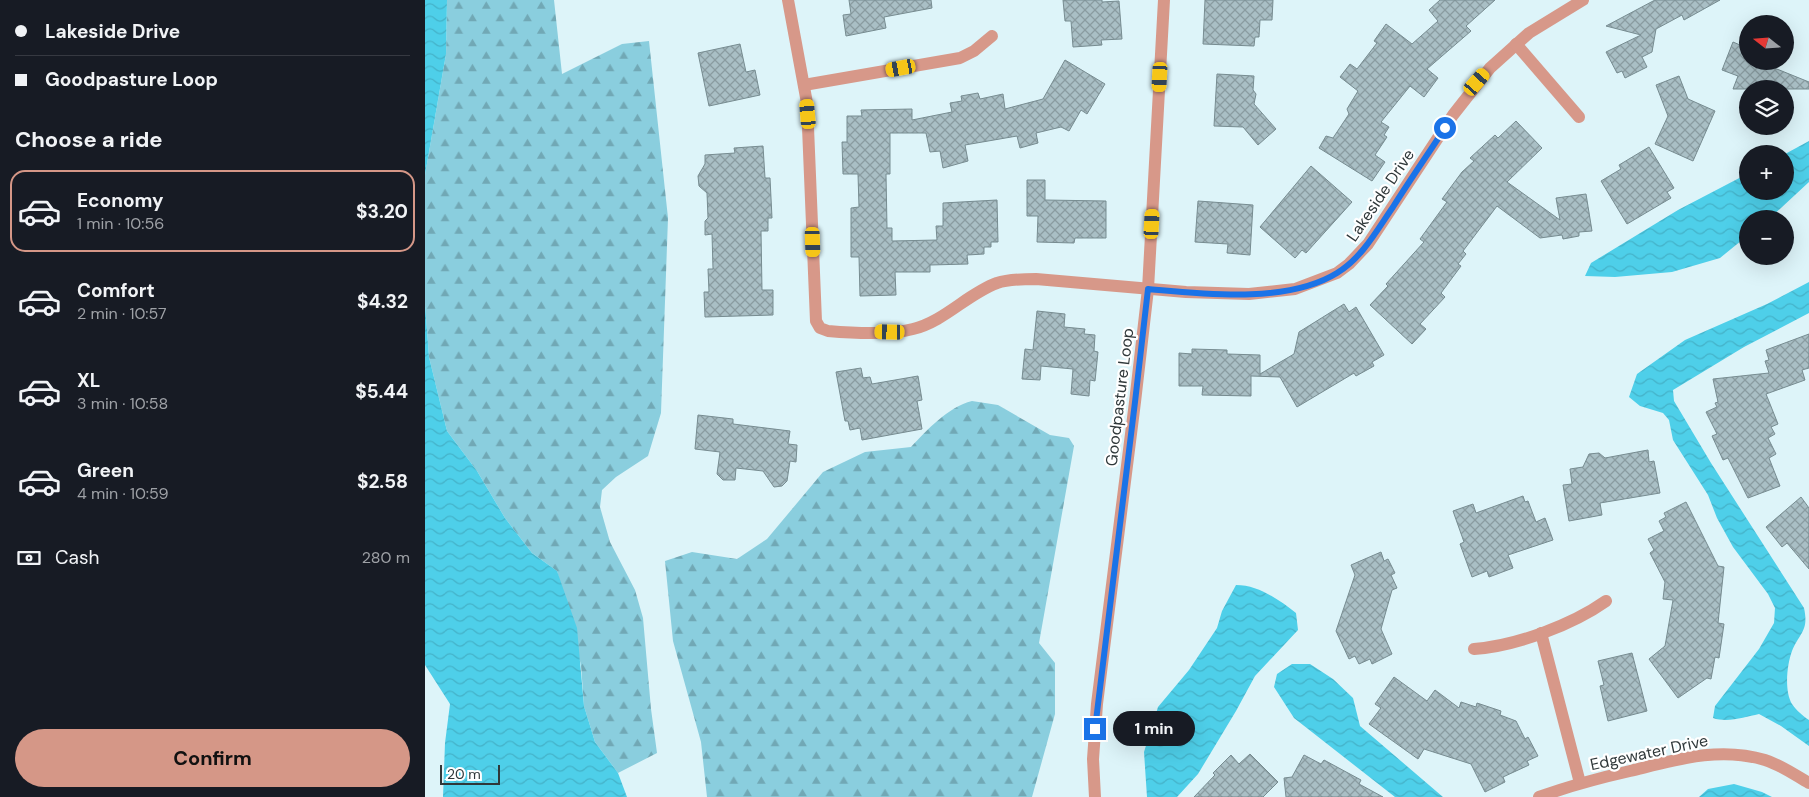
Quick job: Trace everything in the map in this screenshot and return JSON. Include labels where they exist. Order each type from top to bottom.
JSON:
[{"type":"street","points":[[787,0],[803,84],[960,58],[974,51],[992,36]]},
{"type":"street","name":"Goodpasture Loop","points":[[1095,797],[1093,759],[1097,704],[1148,289],[1164,0]]},
{"type":"street","name":"Lakeside Drive","points":[[803,84],[809,123],[816,320],[823,330],[831,332],[890,332],[913,329],[933,321],[990,286],[1011,280],[1035,279],[1200,293],[1264,294],[1295,289],[1337,273],[1349,264],[1368,244],[1477,82],[1516,44],[1542,24],[1583,0]]},
{"type":"street","points":[[1516,44],[1579,116]]},
{"type":"street","points":[[1474,650],[1494,648],[1541,633],[1589,612],[1606,601]]},
{"type":"street","name":"Edgewater Drive","points":[[1541,633],[1580,783]]},
{"type":"street","name":"Edgewater Drive","points":[[1539,797],[1580,783],[1689,756],[1714,754],[1737,755],[1765,760],[1780,766],[1809,783]]},
{"type":"green space","points":[[447,0],[554,0],[562,74],[622,44],[649,41],[668,218],[661,413],[648,456],[616,477],[602,490],[600,507],[610,542],[635,590],[643,618],[657,753],[618,773],[595,742],[584,706],[581,665],[557,571],[532,553],[505,518],[477,471],[447,431],[429,357],[425,303],[425,175],[446,54]]},
{"type":"green space","points":[[972,401],[998,405],[1050,435],[1069,438],[1074,446],[1039,643],[1055,663],[1055,714],[1032,797],[707,797],[701,742],[673,641],[665,561],[692,552],[737,559],[767,539],[823,472],[865,452],[911,447],[946,414]]},
{"type":"water","points":[[425,0],[447,0],[446,54],[425,175]]},
{"type":"water","points":[[1809,141],[1809,182],[1794,196],[1794,149]]},
{"type":"water","points":[[1739,178],[1739,200],[1790,200],[1779,210],[1739,210],[1739,243],[1720,258],[1672,272],[1615,277],[1585,276],[1591,263],[1678,210]]},
{"type":"water","points":[[1809,282],[1809,313],[1744,347],[1673,390],[1674,401],[1711,463],[1804,608],[1805,627],[1790,656],[1787,685],[1789,699],[1792,704],[1809,720],[1809,746],[1781,726],[1759,714],[1730,720],[1713,718],[1715,706],[1759,649],[1774,623],[1775,608],[1768,594],[1733,547],[1717,518],[1708,495],[1673,440],[1669,420],[1663,413],[1640,406],[1629,397],[1637,374],[1685,340],[1767,304]]},
{"type":"water","points":[[425,303],[429,357],[447,431],[477,471],[505,518],[532,553],[557,571],[577,628],[584,706],[595,742],[618,773],[627,797],[443,797],[445,743],[450,704],[425,665]]},
{"type":"water","points":[[1236,585],[1261,590],[1276,598],[1296,613],[1298,630],[1255,676],[1198,774],[1177,797],[1147,797],[1144,752],[1158,707],[1189,670],[1217,628],[1222,611]]},
{"type":"water","points":[[1292,664],[1310,664],[1333,679],[1353,698],[1360,726],[1443,797],[1395,797],[1294,718],[1274,687],[1277,674]]},
{"type":"water","points":[[1734,784],[1772,797],[1699,797],[1708,789]]},
{"type":"building","points":[[849,0],[931,0],[932,8],[884,17],[886,28],[846,36],[843,15],[851,14]]},
{"type":"building","points":[[1063,0],[1119,1],[1122,39],[1101,40],[1102,45],[1073,47],[1071,21],[1065,21]]},
{"type":"building","points":[[1205,0],[1273,0],[1272,20],[1260,20],[1259,37],[1255,37],[1254,46],[1203,44]]},
{"type":"building","points":[[1440,0],[1495,0],[1466,26],[1471,31],[1427,69],[1438,78],[1424,97],[1410,86],[1381,122],[1389,127],[1384,135],[1387,137],[1375,155],[1385,162],[1372,181],[1319,148],[1326,136],[1333,138],[1349,114],[1347,109],[1358,91],[1340,77],[1350,64],[1357,69],[1377,43],[1374,41],[1386,24],[1412,44],[1438,21],[1429,10]]},
{"type":"building","points":[[1655,0],[1720,0],[1684,20],[1682,15],[1656,29],[1652,52],[1642,57],[1647,67],[1625,78],[1622,71],[1617,73],[1606,52],[1641,35],[1606,26]]},
{"type":"building","points":[[1733,42],[1739,45],[1739,70],[1779,70],[1809,82],[1809,89],[1794,89],[1794,80],[1739,80],[1739,89],[1733,89],[1738,76],[1722,70]]},
{"type":"building","points":[[740,44],[746,72],[755,70],[760,95],[709,106],[698,53]]},
{"type":"building","points":[[1065,60],[1105,84],[1087,114],[1081,110],[1069,131],[1061,127],[1036,133],[1038,143],[1020,148],[1017,136],[965,145],[968,161],[943,168],[940,151],[930,152],[926,133],[890,133],[890,174],[886,174],[887,228],[892,228],[892,241],[937,240],[936,226],[943,226],[943,203],[997,200],[998,242],[991,242],[991,247],[984,247],[984,254],[967,255],[968,264],[930,265],[930,272],[895,272],[896,295],[860,296],[859,257],[851,257],[851,208],[859,207],[858,174],[843,174],[842,142],[847,142],[847,116],[862,116],[861,110],[912,109],[912,120],[952,112],[950,103],[962,101],[961,96],[978,93],[980,99],[1003,94],[1005,109],[1043,99]]},
{"type":"building","points":[[1217,74],[1254,76],[1253,90],[1256,94],[1254,104],[1276,129],[1258,145],[1243,127],[1214,126]]},
{"type":"building","points":[[1679,76],[1688,99],[1715,111],[1693,161],[1655,144],[1668,116],[1656,85]]},
{"type":"building","points":[[1516,121],[1542,148],[1507,182],[1560,220],[1556,198],[1586,194],[1592,231],[1579,232],[1579,236],[1563,239],[1562,235],[1540,238],[1497,206],[1463,251],[1466,254],[1458,264],[1461,266],[1441,293],[1445,297],[1420,324],[1426,329],[1412,344],[1370,305],[1388,286],[1386,284],[1424,242],[1420,239],[1447,202],[1442,199],[1462,172],[1474,161],[1470,158],[1495,135],[1498,138]]},
{"type":"building","points":[[763,146],[765,178],[770,178],[772,218],[768,218],[768,231],[761,231],[762,290],[773,290],[773,315],[705,317],[704,292],[709,292],[708,269],[713,269],[712,234],[705,235],[705,221],[708,218],[707,193],[699,186],[698,176],[705,164],[705,155],[735,153],[734,148]]},
{"type":"building","points":[[1649,147],[1674,188],[1667,192],[1671,198],[1627,224],[1601,181],[1621,169],[1619,165]]},
{"type":"building","points":[[1311,166],[1352,202],[1306,253],[1302,250],[1295,258],[1260,227]]},
{"type":"building","points":[[1027,180],[1045,180],[1045,200],[1106,201],[1106,238],[1075,238],[1074,243],[1037,242],[1038,216],[1027,216]]},
{"type":"building","points":[[1198,201],[1253,205],[1250,255],[1227,253],[1228,244],[1195,242]]},
{"type":"building","points":[[1344,304],[1349,312],[1356,307],[1384,355],[1372,362],[1374,366],[1356,376],[1354,373],[1297,407],[1280,377],[1251,376],[1251,396],[1202,395],[1203,386],[1179,386],[1179,353],[1192,354],[1192,349],[1227,350],[1227,354],[1260,355],[1260,374],[1294,354],[1299,332]]},
{"type":"building","points":[[1037,311],[1065,314],[1064,327],[1085,329],[1084,334],[1095,335],[1094,351],[1098,352],[1095,381],[1090,380],[1089,396],[1071,394],[1073,369],[1041,366],[1040,380],[1022,379],[1025,349],[1033,350]]},
{"type":"building","points":[[1809,334],[1809,368],[1802,370],[1805,380],[1766,394],[1778,424],[1771,427],[1775,434],[1768,438],[1776,454],[1769,458],[1780,486],[1748,498],[1728,458],[1723,460],[1712,436],[1717,434],[1706,412],[1717,407],[1715,403],[1718,402],[1713,379],[1769,373],[1765,361],[1769,360],[1766,350]]},
{"type":"building","points":[[861,368],[863,378],[870,377],[872,384],[918,376],[922,400],[917,401],[922,429],[862,440],[860,428],[850,430],[848,421],[845,421],[836,372]]},
{"type":"building","points":[[698,415],[733,419],[733,424],[790,431],[788,444],[797,445],[796,462],[790,461],[787,481],[782,486],[774,487],[763,471],[736,468],[735,480],[723,480],[717,474],[720,452],[695,449]]},
{"type":"building","points":[[1648,450],[1649,462],[1654,461],[1660,493],[1600,503],[1602,515],[1569,521],[1563,485],[1572,484],[1570,469],[1583,467],[1589,454],[1599,453],[1605,458]]},
{"type":"building","points":[[1523,496],[1525,502],[1528,501],[1536,522],[1545,518],[1553,540],[1508,555],[1513,568],[1489,577],[1487,571],[1472,577],[1460,544],[1464,542],[1453,511],[1473,504],[1476,513]]},
{"type":"building","points":[[1801,497],[1809,508],[1809,569],[1787,543],[1782,547],[1766,527]]},
{"type":"building","points":[[1686,502],[1718,566],[1724,567],[1718,623],[1724,624],[1719,658],[1715,657],[1711,679],[1707,678],[1678,698],[1649,659],[1665,646],[1673,600],[1663,599],[1665,582],[1650,553],[1654,550],[1648,539],[1664,531],[1659,521],[1666,517],[1664,513]]},
{"type":"building","points":[[1381,552],[1384,561],[1388,559],[1395,573],[1391,575],[1397,588],[1392,590],[1381,629],[1392,654],[1372,664],[1370,659],[1359,664],[1355,656],[1349,659],[1336,631],[1355,575],[1351,565]]},
{"type":"building","points":[[1632,653],[1647,711],[1608,721],[1600,686],[1604,685],[1598,661]]},
{"type":"building","points":[[1394,677],[1427,701],[1435,690],[1459,708],[1461,702],[1476,707],[1477,703],[1501,711],[1500,715],[1516,721],[1525,739],[1528,737],[1538,756],[1527,761],[1529,765],[1503,777],[1505,782],[1485,792],[1471,764],[1424,749],[1418,759],[1369,724],[1381,708],[1375,704]]},
{"type":"building","points":[[1250,754],[1278,782],[1263,797],[1194,797],[1215,775],[1213,773],[1231,755],[1239,764]]},
{"type":"building","points":[[1304,755],[1321,764],[1324,760],[1361,780],[1359,784],[1383,797],[1286,797],[1284,778],[1292,777]]},
{"type":"route","points":[[1095,729],[1148,289],[1200,293],[1264,294],[1295,289],[1337,273],[1349,264],[1368,244],[1445,128]]}]
